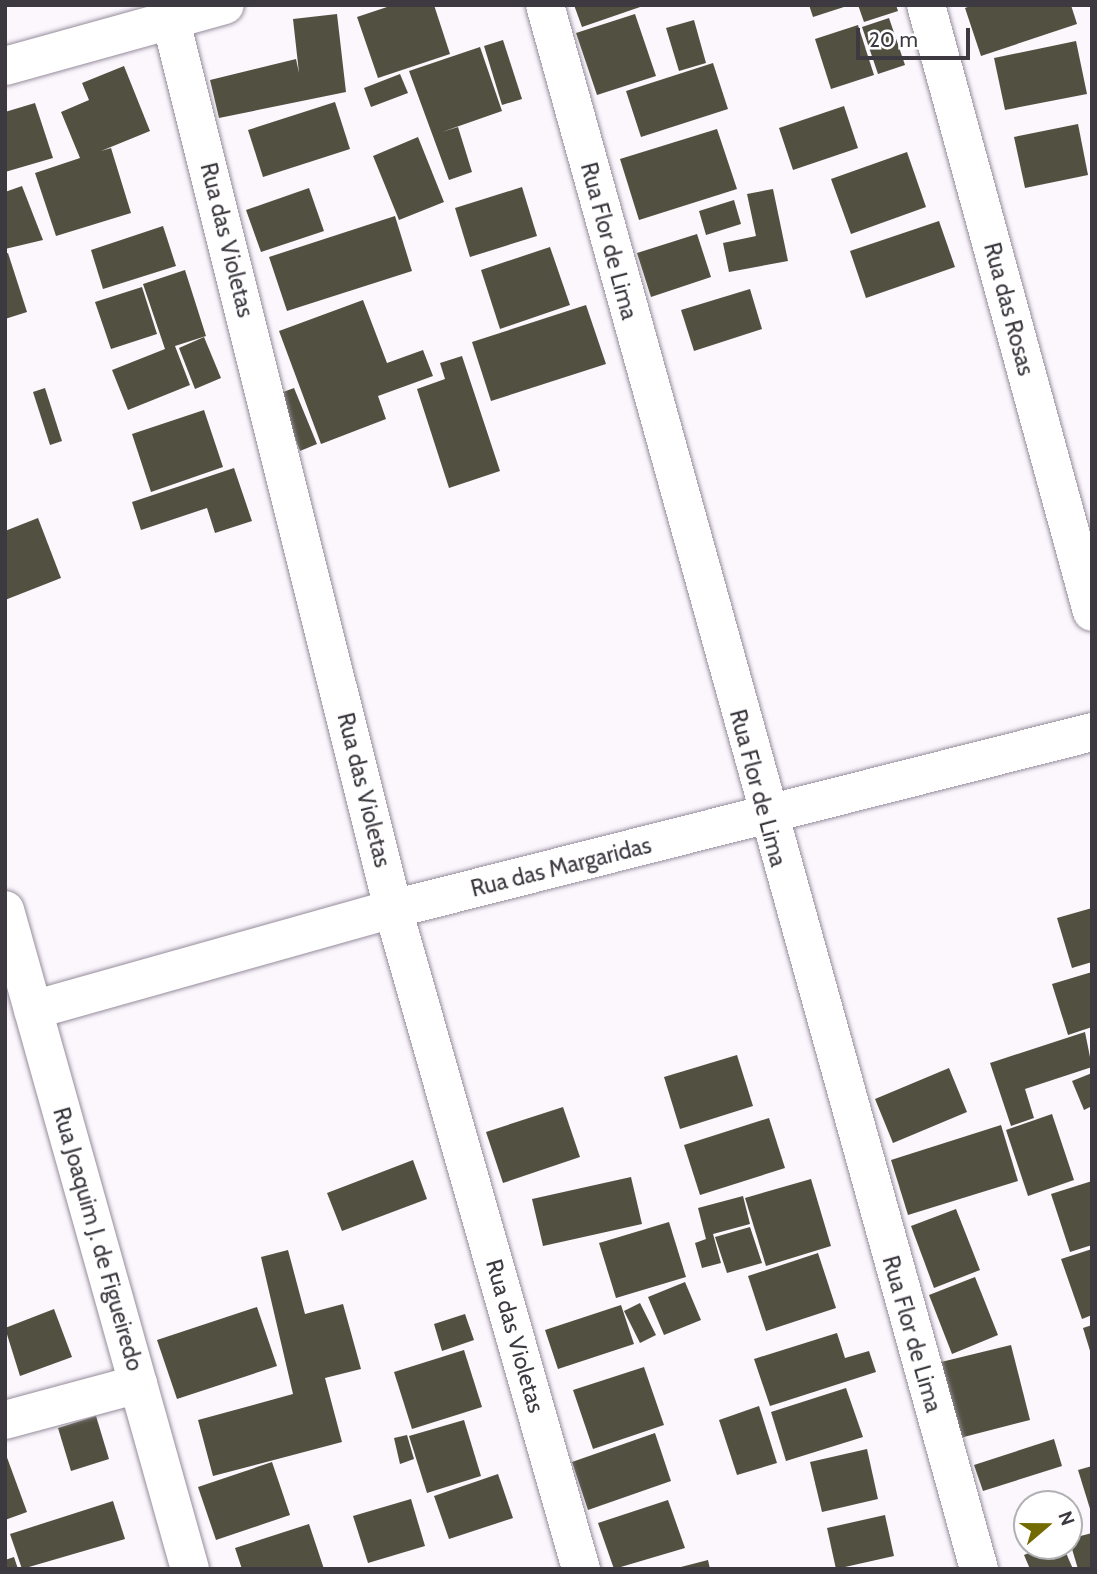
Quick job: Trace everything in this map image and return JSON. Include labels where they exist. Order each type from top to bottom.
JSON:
[{"type":"street","points":[[5,66],[169,12],[225,5]]},
{"type":"street","name":"Rua Flor de Lima","points":[[545,5],[766,816],[979,1569]]},
{"type":"street","name":"Rua das Rosas","points":[[926,5],[1092,612]]},
{"type":"street","name":"Rua das Violetas","points":[[169,12],[393,908],[581,1569]]},
{"type":"street","name":"Rua das Margaridas","points":[[33,1010],[393,908],[1092,732]]},
{"type":"street","name":"Rua Joaquim J. de Figueiredo","points":[[5,910],[190,1569]]},
{"type":"street","points":[[5,1420],[138,1384]]},
{"type":"building","points":[[393,5],[434,5],[450,54],[378,78],[357,17]]},
{"type":"building","points":[[574,5],[643,5],[643,6],[582,27]]},
{"type":"building","points":[[809,5],[847,5],[847,6],[813,17]]},
{"type":"building","points":[[858,5],[896,5],[898,11],[864,22]]},
{"type":"building","points":[[973,5],[1071,5],[1077,24],[981,56],[965,8]]},
{"type":"building","points":[[337,14],[346,92],[219,118],[210,80],[296,59],[299,73],[293,19]]},
{"type":"building","points":[[635,14],[656,76],[597,95],[576,33]]},
{"type":"building","points":[[889,18],[905,65],[878,74],[862,27]]},
{"type":"building","points":[[694,20],[706,63],[679,71],[666,28]]},
{"type":"building","points":[[858,25],[874,75],[831,89],[815,39]]},
{"type":"building","points":[[503,40],[522,99],[502,105],[484,46]]},
{"type":"building","points":[[1076,41],[1087,94],[1005,110],[994,58]]},
{"type":"building","points":[[480,47],[502,111],[442,132],[458,127],[472,172],[449,180],[409,71]]},
{"type":"building","points":[[713,63],[728,109],[641,137],[626,91]]},
{"type":"building","points":[[124,66],[150,131],[101,151],[111,148],[131,213],[56,236],[35,173],[80,158],[61,112],[89,100],[82,83]]},
{"type":"building","points":[[400,74],[408,93],[371,107],[364,88]]},
{"type":"building","points":[[335,102],[350,149],[263,177],[248,130]]},
{"type":"building","points":[[35,103],[53,158],[5,172],[5,112]]},
{"type":"building","points":[[844,106],[858,148],[793,170],[779,128]]},
{"type":"building","points":[[1078,124],[1088,175],[1025,188],[1014,137]]},
{"type":"building","points":[[717,129],[737,189],[639,220],[620,159]]},
{"type":"building","points":[[418,137],[444,202],[399,220],[373,156]]},
{"type":"building","points":[[907,152],[926,207],[851,234],[831,179]]},
{"type":"building","points":[[22,186],[43,240],[5,249],[5,192]]},
{"type":"building","points":[[522,187],[537,236],[470,257],[455,208]]},
{"type":"building","points":[[309,188],[324,231],[261,252],[246,210]]},
{"type":"building","points":[[773,189],[788,261],[729,272],[723,243],[756,236],[747,194]]},
{"type":"building","points":[[734,200],[741,224],[706,235],[699,211]]},
{"type":"building","points":[[395,216],[412,271],[287,311],[269,257]]},
{"type":"building","points":[[939,221],[955,267],[866,298],[850,251]]},
{"type":"building","points":[[163,226],[176,266],[103,289],[91,250]]},
{"type":"building","points":[[697,234],[711,277],[651,297],[637,253]]},
{"type":"building","points":[[550,247],[570,305],[500,329],[481,270]]},
{"type":"building","points":[[8,253],[27,312],[5,319],[5,254]]},
{"type":"building","points":[[185,270],[206,336],[175,346],[190,385],[128,410],[112,370],[165,349],[143,284]]},
{"type":"building","points":[[142,287],[157,334],[111,349],[95,302]]},
{"type":"building","points":[[750,289],[762,329],[694,351],[681,310]]},
{"type":"building","points":[[363,300],[387,363],[423,350],[433,376],[378,396],[386,419],[321,444],[279,331]]},
{"type":"building","points":[[586,305],[606,364],[491,401],[472,342]]},
{"type":"building","points":[[204,337],[221,378],[195,389],[179,348]]},
{"type":"building","points":[[462,356],[500,471],[449,488],[417,389],[445,379],[440,363]]},
{"type":"building","points":[[45,388],[62,441],[50,445],[33,392]]},
{"type":"building","points":[[294,388],[317,444],[300,451],[278,394]]},
{"type":"building","points":[[204,410],[223,467],[151,492],[132,434]]},
{"type":"building","points":[[234,468],[252,521],[215,533],[207,508],[141,530],[132,502]]},
{"type":"building","points":[[38,518],[61,578],[5,600],[5,531]]},
{"type":"building","points":[[1092,908],[1092,962],[1072,968],[1057,918]]},
{"type":"building","points":[[1092,972],[1092,1027],[1068,1035],[1052,984]]},
{"type":"building","points":[[1085,1032],[1092,1067],[1025,1089],[1034,1118],[1011,1126],[990,1063]]},
{"type":"building","points":[[737,1055],[753,1106],[680,1129],[664,1077]]},
{"type":"building","points":[[949,1068],[967,1112],[893,1143],[875,1099]]},
{"type":"building","points":[[1092,1073],[1092,1106],[1084,1110],[1072,1081]]},
{"type":"building","points":[[563,1107],[580,1157],[503,1183],[486,1132]]},
{"type":"building","points":[[1052,1114],[1074,1180],[1028,1196],[1006,1130]]},
{"type":"building","points":[[769,1118],[785,1168],[700,1195],[684,1145]]},
{"type":"building","points":[[1001,1125],[1018,1181],[908,1215],[891,1160]]},
{"type":"building","points":[[413,1160],[427,1199],[342,1231],[327,1193]]},
{"type":"building","points":[[631,1177],[642,1224],[543,1246],[532,1199]]},
{"type":"building","points":[[811,1179],[831,1246],[766,1266],[745,1198]]},
{"type":"building","points":[[1092,1181],[1092,1245],[1070,1252],[1051,1194]]},
{"type":"building","points":[[743,1196],[750,1224],[713,1234],[721,1263],[702,1268],[695,1243],[706,1239],[698,1208]]},
{"type":"building","points":[[956,1209],[980,1270],[934,1288],[911,1226]]},
{"type":"building","points":[[669,1222],[686,1277],[616,1298],[599,1243]]},
{"type":"building","points":[[750,1227],[762,1263],[727,1273],[715,1237]]},
{"type":"building","points":[[1092,1249],[1092,1315],[1082,1319],[1061,1259]]},
{"type":"building","points":[[288,1250],[305,1314],[343,1304],[361,1369],[325,1378],[342,1442],[213,1476],[198,1420],[293,1394],[261,1257]]},
{"type":"building","points":[[818,1253],[836,1308],[766,1331],[748,1276]]},
{"type":"building","points":[[975,1277],[998,1335],[952,1354],[929,1295]]},
{"type":"building","points":[[685,1282],[701,1320],[664,1335],[648,1297]]},
{"type":"building","points":[[640,1303],[656,1335],[640,1343],[624,1311]]},
{"type":"building","points":[[621,1305],[634,1344],[558,1369],[545,1330]]},
{"type":"building","points":[[257,1307],[277,1366],[177,1399],[157,1340]]},
{"type":"building","points":[[54,1309],[72,1357],[20,1376],[5,1328]]},
{"type":"building","points":[[465,1314],[474,1340],[442,1351],[434,1324]]},
{"type":"building","points":[[1092,1325],[1092,1354],[1091,1354],[1083,1328]]},
{"type":"building","points":[[837,1333],[845,1358],[869,1351],[876,1372],[770,1406],[754,1359]]},
{"type":"building","points":[[1011,1345],[1030,1420],[956,1439],[937,1363]]},
{"type":"building","points":[[464,1350],[482,1407],[412,1429],[394,1372]]},
{"type":"building","points":[[644,1367],[664,1425],[593,1449],[573,1390]]},
{"type":"building","points":[[846,1388],[863,1437],[786,1461],[771,1412]]},
{"type":"building","points":[[759,1406],[777,1463],[737,1475],[719,1420]]},
{"type":"building","points":[[96,1416],[109,1459],[71,1471],[58,1428]]},
{"type":"building","points":[[464,1420],[481,1476],[427,1493],[409,1436]]},
{"type":"building","points":[[655,1433],[671,1481],[588,1510],[572,1462]]},
{"type":"building","points":[[407,1435],[414,1459],[400,1464],[394,1438]]},
{"type":"building","points":[[1054,1439],[1062,1466],[983,1491],[974,1465]]},
{"type":"building","points":[[867,1449],[878,1499],[822,1512],[810,1462]]},
{"type":"building","points":[[5,1452],[27,1512],[5,1520]]},
{"type":"building","points":[[272,1462],[290,1515],[216,1540],[198,1487]]},
{"type":"building","points":[[1092,1466],[1092,1511],[1091,1512],[1078,1470]]},
{"type":"building","points":[[498,1474],[513,1518],[449,1539],[434,1496]]},
{"type":"building","points":[[411,1499],[425,1546],[368,1563],[353,1516]]},
{"type":"building","points":[[668,1500],[685,1548],[614,1569],[598,1523]]},
{"type":"building","points":[[113,1501],[125,1539],[22,1569],[10,1534]]},
{"type":"building","points":[[885,1515],[894,1556],[836,1569],[827,1528]]},
{"type":"building","points":[[309,1524],[324,1569],[242,1569],[235,1548]]},
{"type":"building","points":[[1092,1533],[1092,1569],[1078,1569],[1075,1560],[1083,1560],[1083,1535]]},
{"type":"building","points":[[14,1557],[18,1569],[5,1569],[5,1560]]},
{"type":"building","points":[[708,1560],[710,1569],[677,1569],[677,1568]]},
{"type":"building","points":[[1026,1560],[1069,1560],[1073,1569],[1030,1569]]}]
